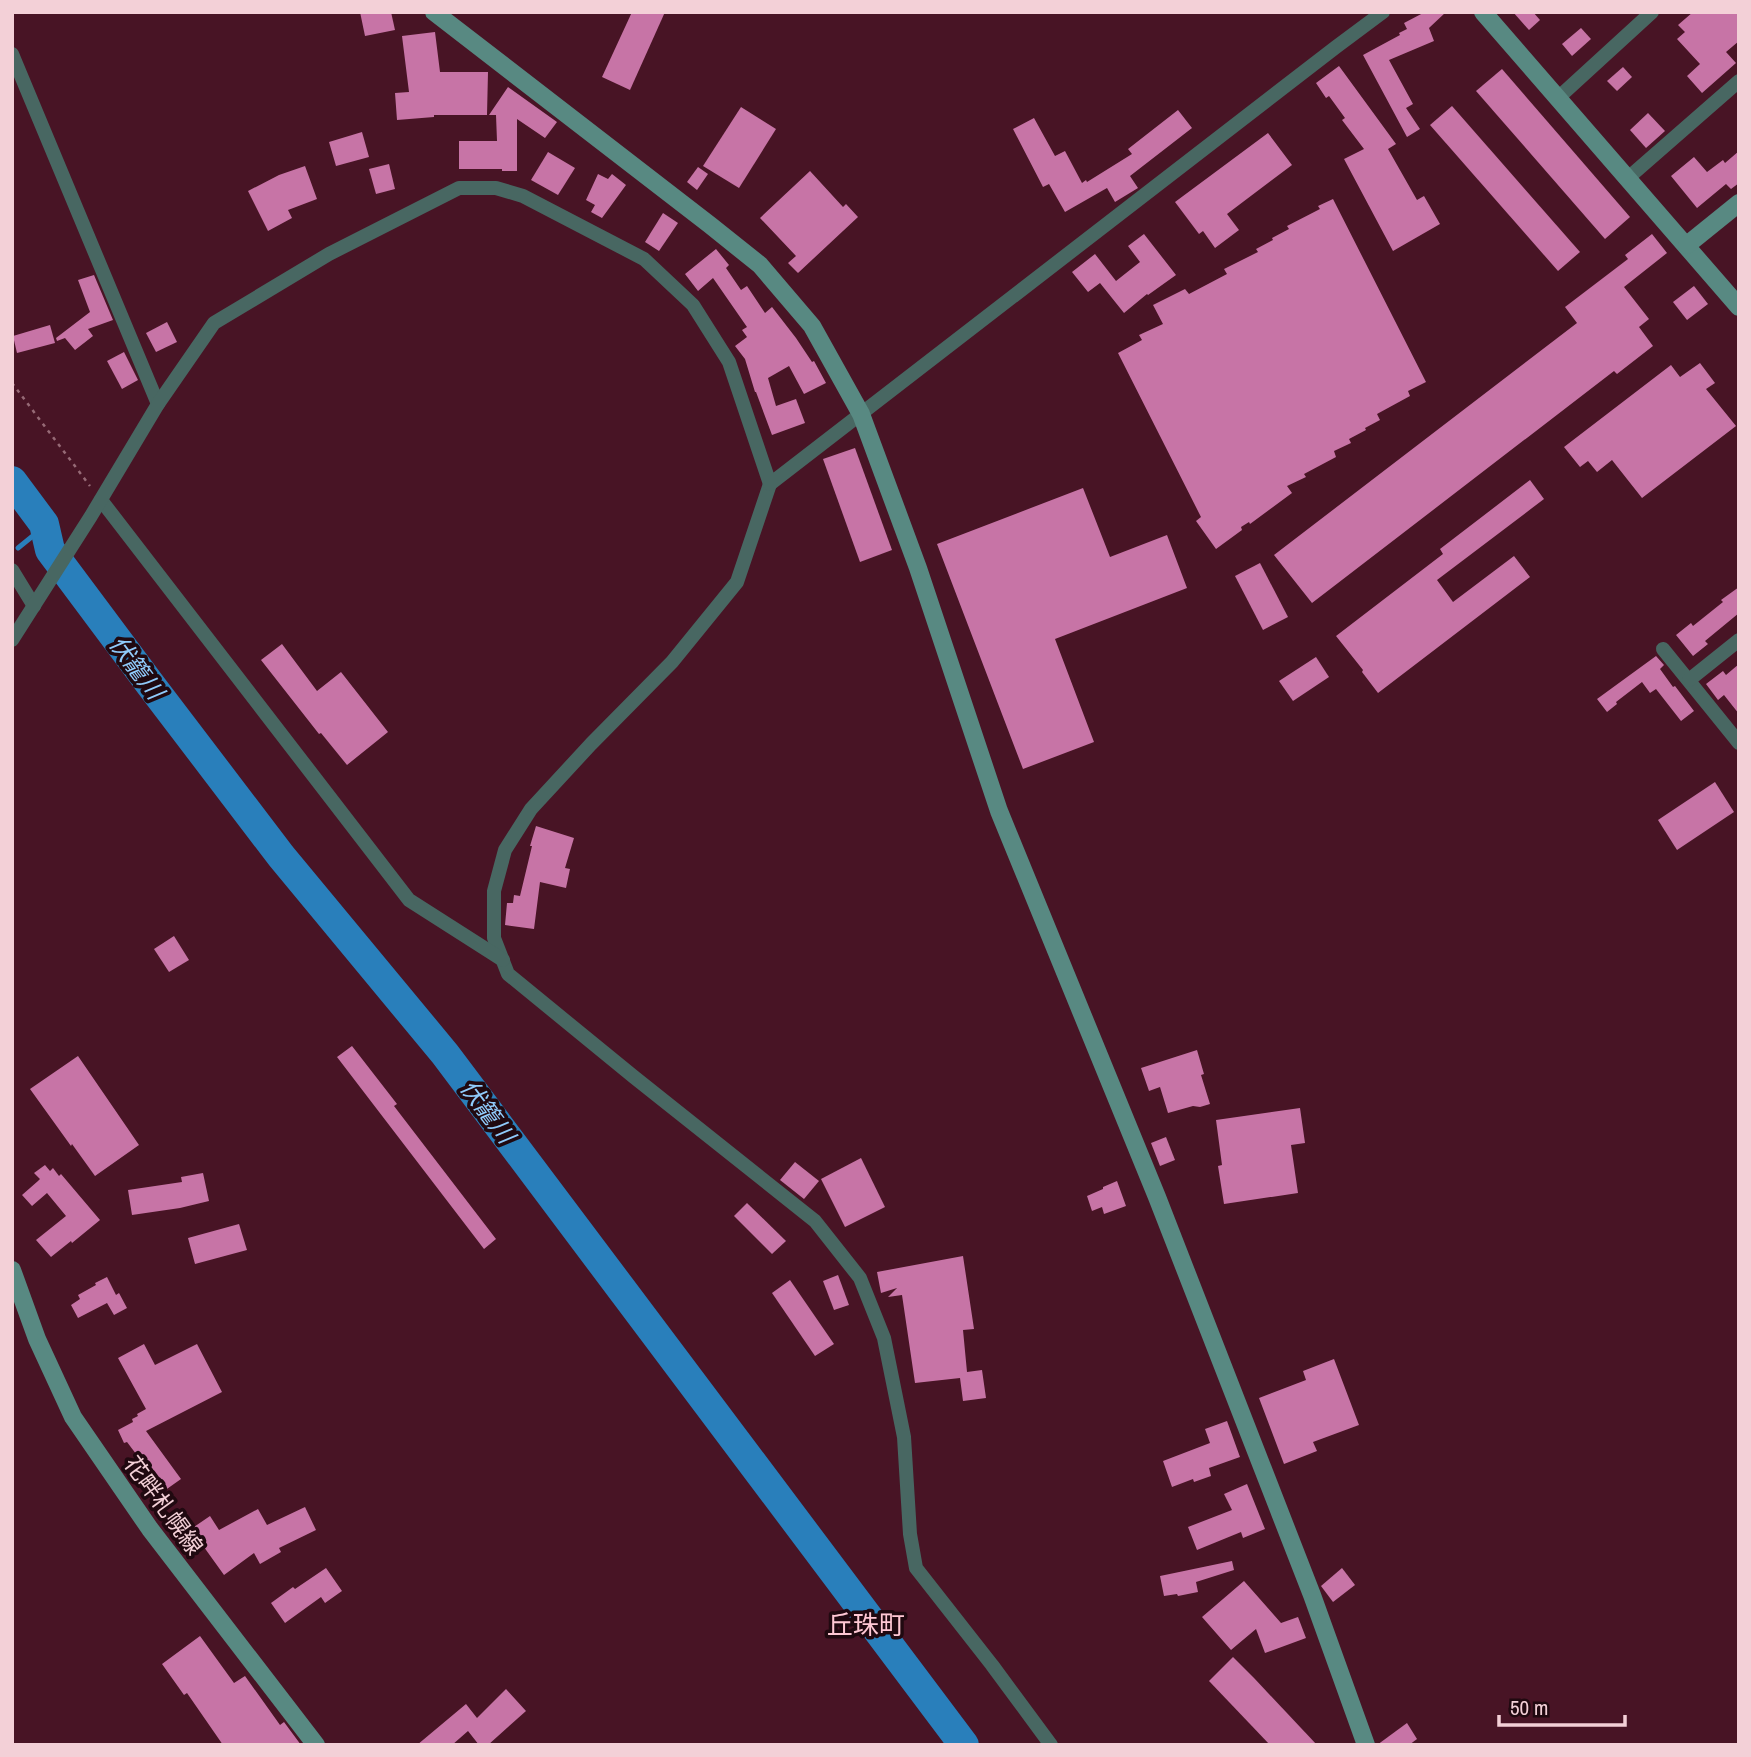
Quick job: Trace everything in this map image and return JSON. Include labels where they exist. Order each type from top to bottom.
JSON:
[{"type":"street","points":[[434,12],[760,265],[812,326],[862,414],[918,568],[999,811],[1157,1197],[1312,1595],[1366,1745]]},
{"type":"street","points":[[1051,1745],[916,1568],[904,1437],[884,1338],[860,1278],[816,1221],[508,974],[494,938],[494,891],[505,850],[531,809],[672,662],[737,582],[770,484],[1384,12]]},
{"type":"street","points":[[1483,12],[1739,307]]},
{"type":"street","points":[[1558,98],[1647,14]]},
{"type":"street","points":[[12,54],[158,404]]},
{"type":"street","points":[[1628,178],[1739,80]]},
{"type":"street","points":[[12,640],[158,404],[214,323],[330,254],[458,188],[496,188],[523,196],[644,259],[693,305],[729,362],[770,484]]},
{"type":"street","points":[[1687,245],[1739,203]]},
{"type":"street","points":[[101,500],[409,900],[503,960]]},
{"type":"street","points":[[12,570],[34,606]]},
{"type":"street","points":[[1689,680],[1739,640]]},
{"type":"street","points":[[1663,649],[1739,743]]},
{"type":"street","name":"花畔札幌線","points":[[12,1270],[37,1339],[73,1417],[150,1529],[316,1745]]},
{"type":"path","points":[[12,383],[101,500]]},
{"type":"building","points":[[360,12],[391,12],[395,30],[365,36]]},
{"type":"building","points":[[632,12],[665,12],[630,90],[602,77]]},
{"type":"building","points":[[1425,12],[1446,12],[1429,28],[1434,41],[1389,60],[1413,104],[1406,108],[1420,129],[1407,137],[1363,55],[1400,35],[1399,33],[1407,29],[1404,23]]},
{"type":"building","points":[[1513,12],[1533,12],[1540,20],[1529,30]]},
{"type":"building","points":[[1693,12],[1739,12],[1739,41],[1726,52],[1736,63],[1702,93],[1687,76],[1700,64],[1677,39],[1685,32],[1678,25]]},
{"type":"building","points":[[1581,28],[1591,39],[1572,56],[1562,44]]},
{"type":"building","points":[[435,32],[440,72],[488,72],[487,115],[434,115],[397,120],[395,93],[409,92],[402,36]]},
{"type":"building","points":[[1339,66],[1396,144],[1388,149],[1417,200],[1424,196],[1440,224],[1393,251],[1344,159],[1364,149],[1342,120],[1345,118],[1329,96],[1326,98],[1316,83]]},
{"type":"building","points":[[1623,67],[1632,77],[1617,91],[1607,81]]},
{"type":"building","points":[[1502,69],[1630,217],[1605,239],[1476,91]]},
{"type":"building","points":[[508,87],[557,122],[545,138],[517,119],[517,171],[459,169],[459,141],[497,141],[496,115],[489,115]]},
{"type":"building","points":[[1452,106],[1580,252],[1558,271],[1430,125]]},
{"type":"building","points":[[741,107],[776,129],[739,188],[703,166]]},
{"type":"building","points":[[1178,110],[1192,128],[1130,176],[1138,188],[1115,202],[1107,188],[1065,212],[1049,184],[1043,187],[1013,129],[1034,118],[1055,156],[1065,151],[1082,183],[1132,154],[1128,149]]},
{"type":"building","points":[[1648,113],[1665,131],[1646,148],[1630,130]]},
{"type":"building","points":[[362,132],[369,157],[336,166],[329,142]]},
{"type":"building","points":[[1268,133],[1292,165],[1227,214],[1239,230],[1215,248],[1203,231],[1199,234],[1175,202]]},
{"type":"building","points":[[1739,151],[1739,183],[1731,189],[1726,184],[1697,208],[1671,176],[1694,157],[1707,172],[1723,160],[1725,163]]},
{"type":"building","points":[[548,152],[575,168],[558,195],[531,180]]},
{"type":"building","points":[[389,164],[395,189],[376,194],[369,169]]},
{"type":"building","points":[[305,166],[317,199],[288,210],[292,218],[268,231],[248,191],[279,175]]},
{"type":"building","points":[[698,167],[708,174],[697,190],[687,182]]},
{"type":"building","points":[[810,171],[843,207],[846,204],[858,217],[798,273],[788,263],[796,256],[760,218]]},
{"type":"building","points":[[598,174],[608,179],[612,174],[626,185],[602,218],[591,212],[595,205],[586,200]]},
{"type":"building","points":[[1333,199],[1426,382],[1408,391],[1410,396],[1377,414],[1380,420],[1349,439],[1351,443],[1334,451],[1336,457],[1287,486],[1292,493],[1250,524],[1249,522],[1241,527],[1242,530],[1216,549],[1196,521],[1201,517],[1118,353],[1142,340],[1139,335],[1163,324],[1153,305],[1185,289],[1189,294],[1227,274],[1224,269],[1258,252],[1256,249],[1289,229],[1287,226]]},
{"type":"building","points":[[663,213],[678,223],[659,251],[645,242]]},
{"type":"building","points":[[1144,234],[1176,275],[1124,313],[1100,283],[1088,292],[1072,272],[1095,254],[1116,281],[1140,262],[1128,246]]},
{"type":"building","points":[[1652,234],[1667,253],[1624,287],[1649,319],[1639,327],[1653,346],[1617,374],[1614,371],[1312,603],[1274,555],[1577,323],[1565,307],[1628,259],[1625,255]]},
{"type":"building","points":[[716,249],[729,265],[726,268],[741,290],[747,286],[765,313],[772,307],[812,362],[814,361],[826,383],[804,394],[789,366],[768,378],[776,406],[796,399],[805,423],[772,435],[745,359],[735,346],[747,337],[742,330],[747,327],[713,278],[698,291],[685,274]]},
{"type":"building","points":[[94,275],[113,320],[88,329],[93,336],[75,350],[65,338],[57,341],[56,338],[90,312],[78,280]]},
{"type":"building","points":[[1694,286],[1708,304],[1687,320],[1673,302]]},
{"type":"building","points":[[167,322],[177,342],[156,352],[146,333]]},
{"type":"building","points":[[50,325],[55,343],[17,353],[13,336]]},
{"type":"building","points":[[124,352],[138,380],[122,389],[107,361]]},
{"type":"building","points":[[1700,363],[1715,383],[1706,389],[1736,426],[1642,498],[1612,460],[1597,472],[1588,461],[1580,467],[1564,447],[1671,365],[1680,377]]},
{"type":"building","points":[[855,448],[892,550],[860,562],[823,459]]},
{"type":"building","points":[[1530,480],[1544,499],[1437,580],[1453,602],[1514,556],[1530,577],[1378,693],[1336,636],[1443,554],[1440,549]]},
{"type":"building","points":[[1083,488],[1110,557],[1167,535],[1187,588],[1055,639],[1094,742],[1023,769],[937,544]]},
{"type":"building","points":[[1260,563],[1288,617],[1263,630],[1235,576]]},
{"type":"building","points":[[1739,587],[1739,613],[1705,641],[1708,644],[1693,656],[1676,635],[1691,623],[1693,626]]},
{"type":"building","points":[[282,644],[317,691],[341,672],[388,732],[347,765],[261,660]]},
{"type":"building","points":[[1656,656],[1664,665],[1660,669],[1694,711],[1681,721],[1656,689],[1650,693],[1642,682],[1607,712],[1597,699]]},
{"type":"building","points":[[1316,657],[1329,677],[1293,701],[1279,681]]},
{"type":"building","points":[[1739,664],[1739,714],[1724,695],[1718,700],[1706,684],[1723,671],[1726,675]]},
{"type":"building","points":[[1715,782],[1734,812],[1677,850],[1658,820]]},
{"type":"building","points":[[536,826],[574,838],[565,868],[570,869],[566,888],[540,882],[534,929],[505,925],[507,903],[513,903],[514,895],[520,896]]},
{"type":"building","points":[[174,936],[189,960],[169,972],[154,949]]},
{"type":"building","points":[[352,1046],[397,1104],[394,1106],[496,1239],[484,1249],[337,1057]]},
{"type":"building","points":[[1197,1050],[1210,1104],[1168,1113],[1160,1087],[1149,1091],[1141,1068]]},
{"type":"building","points":[[78,1056],[139,1145],[95,1176],[30,1089]]},
{"type":"building","points":[[1300,1108],[1305,1143],[1291,1145],[1298,1193],[1224,1204],[1218,1166],[1222,1165],[1216,1120]]},
{"type":"building","points":[[1166,1137],[1175,1160],[1160,1166],[1151,1143]]},
{"type":"building","points":[[861,1158],[885,1207],[845,1227],[821,1179]]},
{"type":"building","points":[[795,1162],[819,1181],[804,1199],[780,1180]]},
{"type":"building","points":[[45,1165],[50,1171],[53,1168],[59,1176],[61,1174],[100,1220],[51,1257],[36,1240],[66,1216],[47,1193],[32,1206],[22,1195],[40,1179],[34,1173]]},
{"type":"building","points":[[203,1173],[209,1201],[132,1215],[128,1190],[182,1182],[181,1177]]},
{"type":"building","points":[[1117,1181],[1126,1206],[1104,1214],[1102,1207],[1092,1211],[1087,1196]]},
{"type":"building","points":[[747,1203],[786,1241],[772,1254],[734,1216]]},
{"type":"building","points":[[239,1224],[247,1250],[195,1264],[188,1238]]},
{"type":"building","points":[[963,1256],[974,1329],[963,1330],[967,1372],[982,1370],[986,1398],[963,1401],[960,1378],[915,1383],[902,1295],[888,1297],[897,1288],[881,1293],[877,1272]]},
{"type":"building","points":[[838,1275],[849,1305],[834,1310],[823,1281]]},
{"type":"building","points":[[107,1277],[116,1295],[119,1293],[127,1308],[114,1315],[107,1303],[78,1318],[71,1305],[80,1299],[78,1295]]},
{"type":"building","points":[[790,1280],[834,1344],[815,1356],[772,1293]]},
{"type":"building","points":[[144,1344],[155,1365],[197,1344],[222,1392],[146,1431],[181,1479],[164,1491],[127,1442],[124,1443],[118,1430],[133,1422],[132,1419],[138,1416],[137,1414],[146,1409],[118,1358]]},
{"type":"building","points":[[1334,1359],[1359,1425],[1313,1442],[1317,1451],[1284,1464],[1259,1398],[1306,1380],[1303,1371]]},
{"type":"building","points":[[1227,1421],[1240,1457],[1209,1468],[1211,1476],[1172,1487],[1163,1461],[1210,1443],[1205,1429]]},
{"type":"building","points":[[1247,1484],[1265,1529],[1243,1538],[1241,1532],[1197,1550],[1188,1527],[1232,1510],[1224,1494]]},
{"type":"building","points":[[305,1507],[316,1530],[279,1548],[281,1552],[260,1564],[254,1553],[224,1575],[191,1529],[210,1516],[219,1530],[258,1509],[267,1525]]},
{"type":"building","points":[[1232,1561],[1234,1570],[1196,1582],[1198,1592],[1164,1596],[1160,1576]]},
{"type":"building","points":[[326,1568],[342,1591],[325,1603],[321,1597],[285,1623],[271,1603]]},
{"type":"building","points":[[1342,1568],[1355,1585],[1333,1602],[1321,1586]]},
{"type":"building","points":[[1244,1581],[1281,1623],[1298,1617],[1306,1638],[1265,1653],[1256,1629],[1231,1650],[1202,1617]]},
{"type":"building","points":[[200,1636],[234,1683],[245,1676],[280,1725],[284,1722],[301,1745],[223,1745],[187,1693],[184,1695],[162,1664]]},
{"type":"building","points":[[1233,1657],[1317,1745],[1270,1745],[1209,1681]]},
{"type":"building","points":[[506,1689],[526,1711],[488,1745],[479,1745],[468,1731],[452,1745],[417,1745],[466,1704],[477,1718]]},
{"type":"building","points":[[1407,1723],[1417,1739],[1409,1745],[1377,1745]]},
{"type":"waterway","name":"伏籠川","points":[[12,481],[44,524],[50,550],[150,684],[281,856],[445,1054],[964,1745]]},
{"type":"waterway","points":[[18,548],[44,524]]},
{"type":"district","name":"丘珠町","points":[[866,1624]]}]
